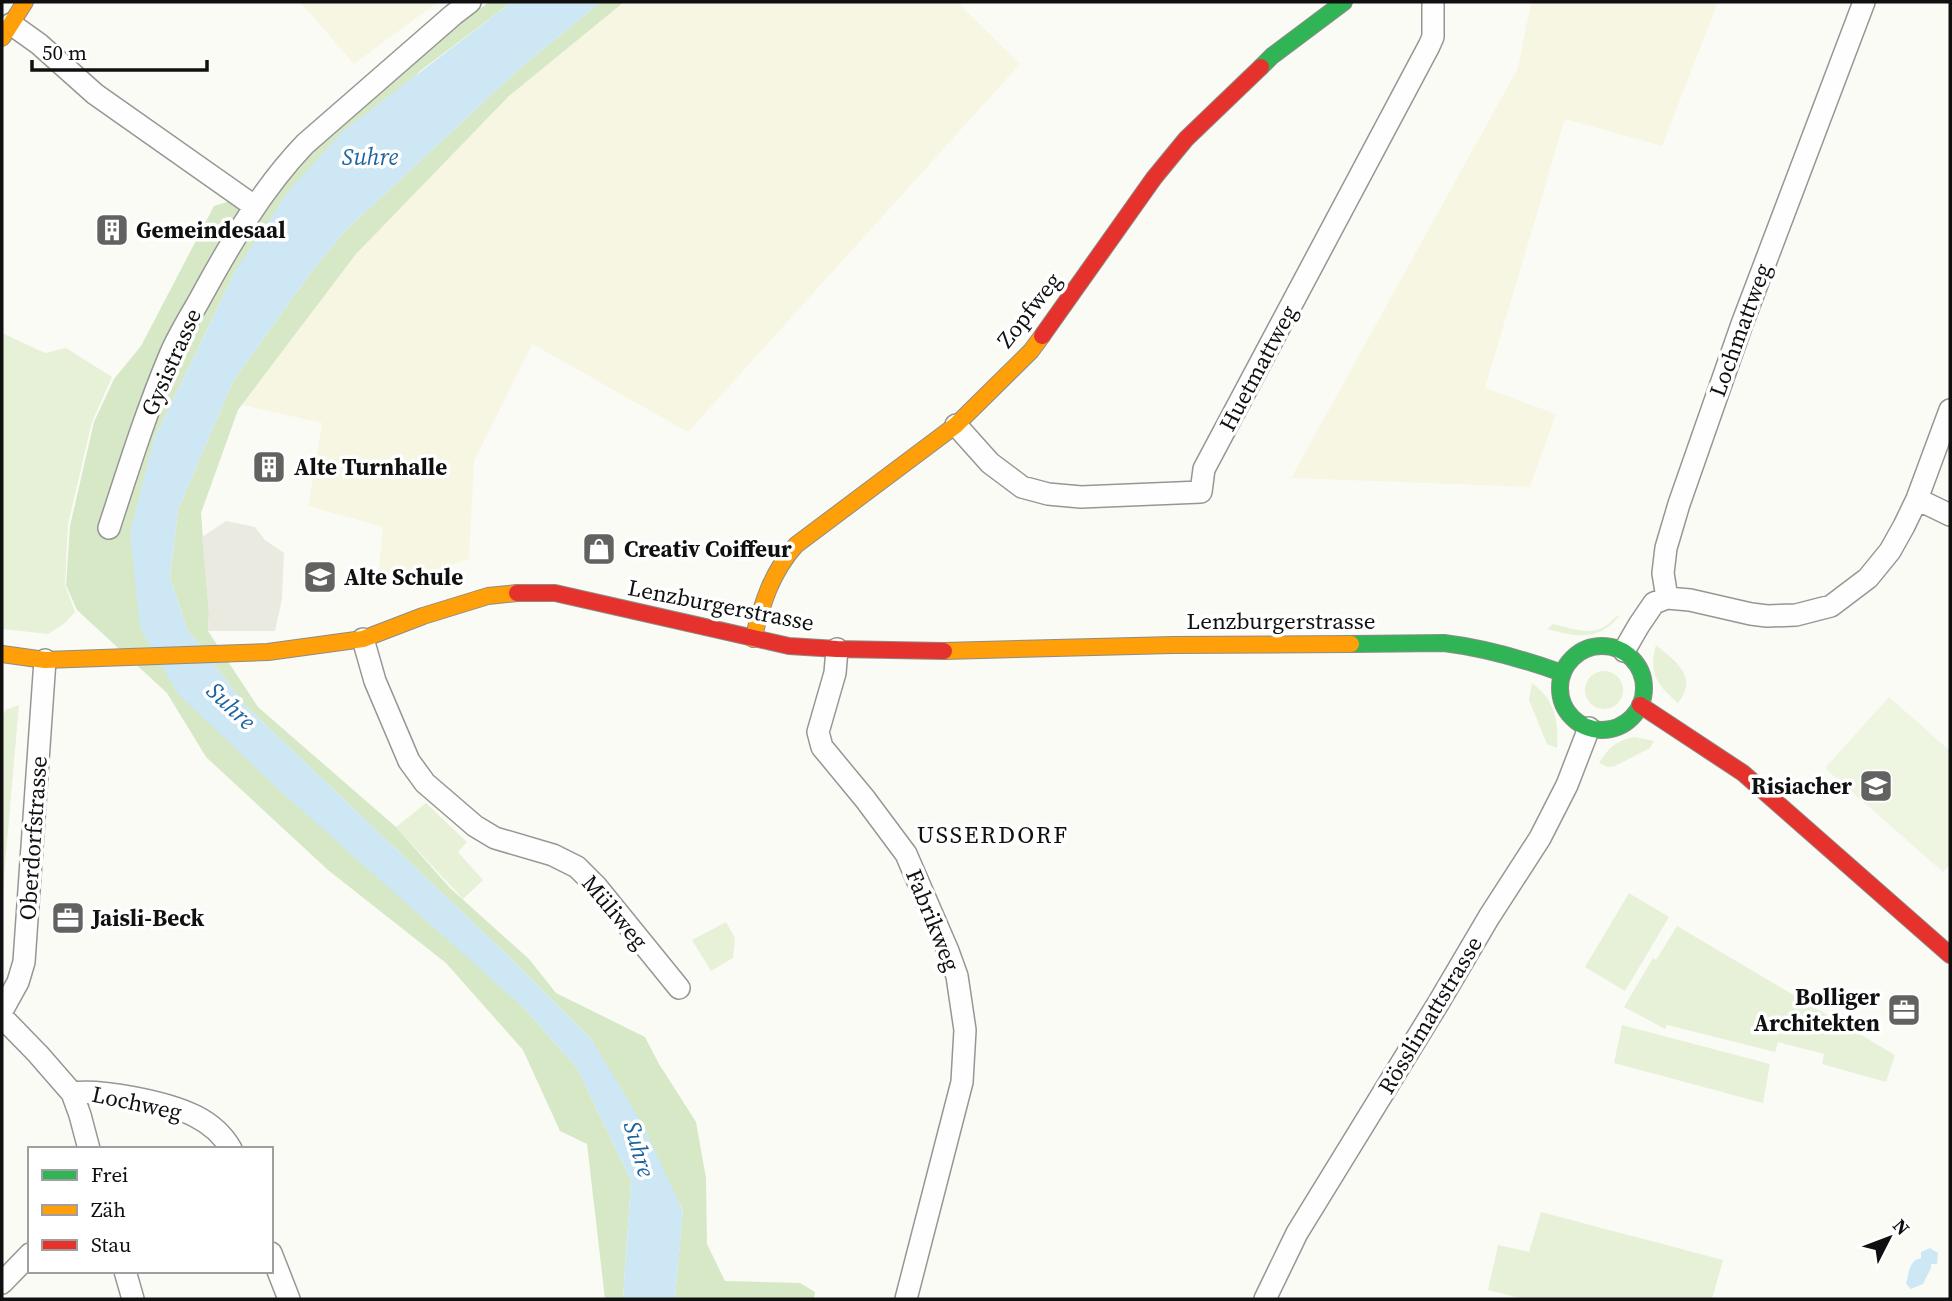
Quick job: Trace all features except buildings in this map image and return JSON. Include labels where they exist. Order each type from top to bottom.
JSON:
[{"type":"main road","points":[[7,31],[25,2]]},
{"type":"main road","name":"Zopfweg","points":[[753,639],[768,587],[780,564],[793,548],[956,425],[1031,351],[1154,178],[1186,139],[1272,56],[1344,2]]},
{"type":"main road","name":"Lenzburgerstrasse","points":[[2,654],[45,660],[309,648],[363,639],[423,616],[488,596],[523,592],[555,593],[789,646],[963,651],[1173,645],[1444,643],[1475,646],[1532,661],[1562,673]]},
{"type":"main road","points":[[1612,646],[1624,651],[1636,663],[1643,679],[1640,705],[1635,714],[1619,726],[1598,730],[1588,728],[1567,712],[1561,700],[1559,687],[1562,673],[1577,653],[1588,648],[1612,646]]},
{"type":"main road","points":[[1640,705],[1743,773],[1950,955]]},
{"type":"street","name":"Gysistrasse","points":[[110,528],[147,414],[171,353],[254,206],[292,158],[341,111],[470,2]]},
{"type":"street","name":"Huetmattweg","points":[[956,425],[990,463],[1022,487],[1048,494],[1081,496],[1201,492],[1204,469],[1429,46],[1433,37],[1433,2]]},
{"type":"street","name":"Lochmattweg","points":[[1667,598],[1663,573],[1666,548],[1679,504],[1742,324],[1864,2]]},
{"type":"street","points":[[7,31],[39,44],[95,94],[254,206]]},
{"type":"street","points":[[1624,651],[1654,603],[1667,598],[1768,616],[1796,615],[1832,606],[1868,578],[1890,551],[1917,499],[1950,410]]},
{"type":"street","points":[[1917,499],[1950,515]]},
{"type":"street","name":"Müliweg","points":[[363,639],[375,681],[408,761],[425,783],[475,826],[495,838],[553,855],[577,867],[597,887],[679,988]]},
{"type":"street","name":"Fabrikweg","points":[[837,649],[835,673],[818,732],[822,747],[906,855],[957,976],[965,1030],[962,1082],[906,1299]]},
{"type":"street","name":"Oberdorfstrasse","points":[[2,1011],[18,982],[24,962],[45,660]]},
{"type":"street","name":"Rösslimattstrasse","points":[[1265,1299],[1297,1233],[1540,838],[1567,785],[1588,728]]},
{"type":"street","points":[[2,1017],[72,1093],[88,1147]]},
{"type":"street","name":"Lochweg","points":[[72,1093],[103,1093],[177,1108],[197,1117],[215,1130],[229,1147]]},
{"type":"street","points":[[2,1283],[28,1256]]},
{"type":"street","points":[[273,1257],[289,1299]]},
{"type":"street","points":[[126,1273],[133,1299]]},
{"type":"green space","points":[[300,2],[438,2],[354,64]]},
{"type":"green space","points":[[489,2],[512,2],[420,71],[236,270],[154,439],[140,628],[524,1008],[577,1068],[631,1181],[623,1299],[605,1299],[587,1144],[560,1131],[523,1050],[446,963],[328,870],[206,757],[167,693],[77,610],[66,585],[70,526],[94,422],[114,379],[141,346],[214,206],[267,190],[423,52]]},
{"type":"green space","points":[[601,2],[624,2],[509,96],[356,254],[238,410],[201,513],[208,631],[258,707],[396,827],[450,888],[529,959],[556,993],[645,1037],[696,1122],[706,1178],[707,1244],[725,1281],[800,1283],[815,1292],[814,1299],[675,1299],[683,1210],[592,1040],[506,954],[247,707],[187,629],[170,578],[178,510],[233,381],[312,271],[343,233],[520,68]]},
{"type":"green space","points":[[624,2],[957,2],[1020,64],[688,432],[532,344],[474,461],[469,559],[377,590],[383,527],[308,506],[322,423],[242,405],[356,254],[509,96]]},
{"type":"green space","points":[[1531,2],[1718,2],[1662,146],[1565,119],[1485,388],[1556,414],[1530,487],[1291,478],[1518,68]]},
{"type":"green space","points":[[2,333],[45,353],[66,348],[112,377],[92,422],[68,524],[65,585],[75,612],[65,623],[48,634],[2,629]]},
{"type":"green space","points":[[1617,616],[1611,625],[1594,634],[1567,634],[1547,629],[1553,624],[1578,630],[1598,630]]},
{"type":"green space","points":[[1656,645],[1677,663],[1685,677],[1684,693],[1678,703],[1656,678],[1653,663]]},
{"type":"green space","points":[[1604,671],[1617,677],[1623,690],[1617,703],[1604,709],[1591,703],[1585,690],[1591,677]]},
{"type":"green space","points":[[1532,683],[1551,704],[1556,720],[1557,748],[1547,744],[1529,700]]},
{"type":"green space","points":[[1889,697],[1950,751],[1950,864],[1943,872],[1825,768]]},
{"type":"green space","points":[[19,705],[2,900],[2,718],[5,710]]},
{"type":"green space","points":[[1635,737],[1654,741],[1650,748],[1615,766],[1608,767],[1599,763],[1614,745]]},
{"type":"green space","points":[[426,803],[467,842],[458,852],[483,880],[463,899],[396,827]]},
{"type":"green space","points":[[1629,893],[1669,917],[1625,991],[1585,967]]},
{"type":"green space","points":[[726,922],[735,938],[733,958],[711,971],[692,940]]},
{"type":"green space","points":[[1677,926],[1895,1055],[1886,1082],[1822,1064],[1824,1054],[1778,1042],[1775,1052],[1667,1025],[1665,1029],[1624,1007],[1653,958],[1656,960]]},
{"type":"green space","points":[[1622,1025],[1770,1064],[1763,1103],[1614,1063]]},
{"type":"green space","points":[[1541,1212],[1723,1260],[1712,1299],[1524,1299],[1488,1290],[1498,1245],[1529,1252]]},
{"type":"shaded area","points":[[226,521],[255,527],[265,540],[284,553],[282,599],[275,631],[208,631],[209,613],[202,537]]},
{"type":"water","name":"Suhre","points":[[512,2],[601,2],[520,68],[343,233],[312,271],[233,381],[178,510],[170,578],[187,629],[247,707],[506,954],[592,1040],[644,1127],[683,1211],[675,1299],[623,1299],[631,1181],[577,1068],[524,1008],[278,789],[178,694],[140,628],[130,533],[154,439],[236,270],[287,193],[343,131]]},
{"type":"water","points":[[1930,1248],[1938,1253],[1937,1264],[1931,1264],[1923,1284],[1911,1289],[1906,1284],[1910,1268],[1914,1261],[1921,1258],[1921,1252]]},
{"type":"traffic: fast","points":[[1261,67],[1344,2]]},
{"type":"traffic: fast","points":[[1351,644],[1444,643],[1504,655],[1562,673]]},
{"type":"traffic: fast","points":[[1602,646],[1618,649],[1632,658],[1641,672],[1644,688],[1641,704],[1632,718],[1618,727],[1602,730],[1586,727],[1572,718],[1563,704],[1560,688],[1563,672],[1572,658],[1586,649],[1602,646]]},
{"type":"traffic: slow","points":[[2,38],[25,2]]},
{"type":"traffic: slow","points":[[753,639],[774,578],[796,545],[956,425],[1031,351],[1042,336]]},
{"type":"traffic: slow","points":[[2,654],[45,660],[268,652],[363,639],[423,616],[488,596],[517,593]]},
{"type":"traffic: slow","points":[[944,651],[1351,644]]},
{"type":"traffic: jam","points":[[1042,336],[1154,178],[1186,139],[1261,67]]},
{"type":"traffic: jam","points":[[517,593],[555,593],[789,646],[944,651]]},
{"type":"traffic: jam","points":[[1640,705],[1743,773],[1950,955]]},
{"type":"place","name":"Gemeindesaal","points":[[112,230]]},
{"type":"place","name":"Alte Turnhalle","points":[[269,467]]},
{"type":"place","name":"Creativ Coiffeur","points":[[599,549]]},
{"type":"place","name":"Alte Schule","points":[[320,577]]},
{"type":"place","name":"Risiacher","points":[[1876,786]]},
{"type":"place","name":"Jaisli-Beck","points":[[68,918]]},
{"type":"place","name":"Bolliger Architekten","points":[[1904,1010]]},
{"type":"district","name":"USSERDORF","points":[[993,835]]}]
